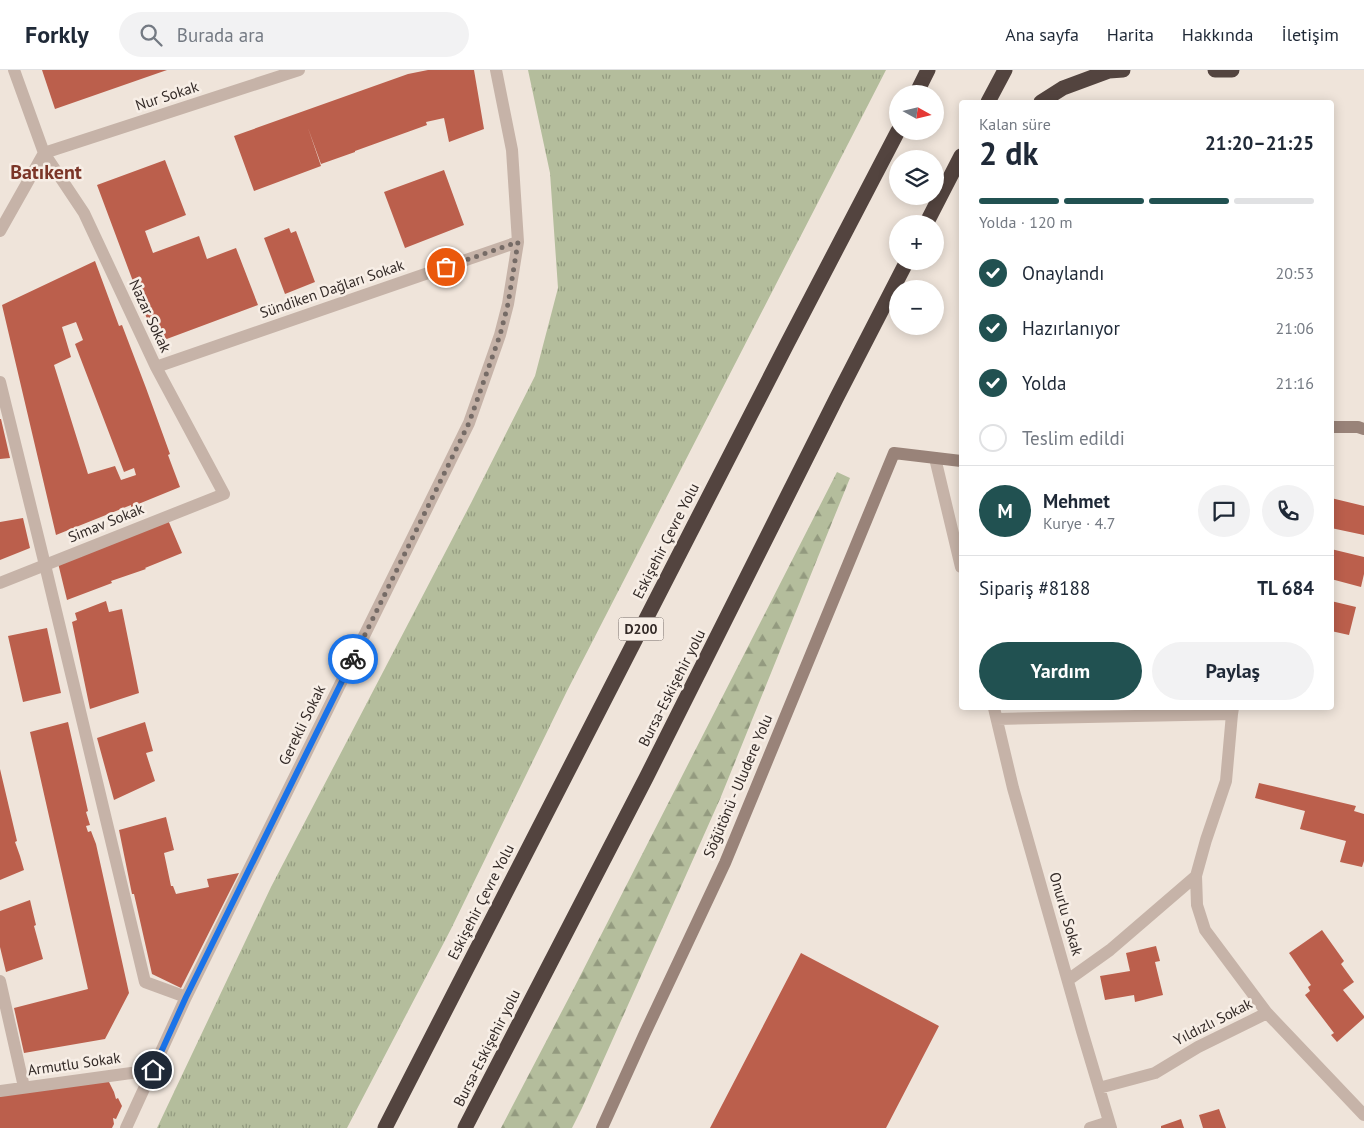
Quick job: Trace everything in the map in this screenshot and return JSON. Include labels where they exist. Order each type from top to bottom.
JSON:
[{"type":"highway","points":[[911,85],[916,70]]},
{"type":"highway","points":[[920,85],[928,70]]},
{"type":"highway","points":[[989,100],[1005,70]]},
{"type":"highway","points":[[1043,100],[1063,88],[1110,71],[1123,70]]},
{"type":"highway","points":[[1215,70],[1232,70]]},
{"type":"highway","points":[[886,156],[892,140]]},
{"type":"highway","name":"Eskişehir Çevre Yolu","points":[[385,1128],[894,140]]},
{"type":"highway","points":[[931,215],[959,160]]},
{"type":"highway","points":[[946,186],[959,174]]},
{"type":"highway","name":"Bursa-Eskişehir yolu","points":[[464,1128],[646,778],[902,270]]},
{"type":"street","name":"Nazar Sokak","points":[[14,70],[44,153],[84,213],[156,367],[224,494]]},
{"type":"street","name":"Nur Sokak","points":[[44,153],[299,70]]},
{"type":"street","name":"Gerekli Sokak","points":[[126,1128],[186,997],[469,423],[500,335],[508,304],[518,242],[512,150],[496,70]]},
{"type":"street","points":[[0,231],[44,153]]},
{"type":"street","name":"Sündiken Dağları Sokak","points":[[156,367],[518,242]]},
{"type":"street","points":[[0,382],[145,982],[186,997]]},
{"type":"street","points":[[1334,427],[1358,427],[1364,429]]},
{"type":"street","name":"Söğütönü - Uludere Yolu","points":[[602,1128],[725,863],[894,453],[935,458]]},
{"type":"street","points":[[959,461],[935,458],[959,559]]},
{"type":"street","name":"Simav Sokak","points":[[0,583],[224,494]]},
{"type":"street","points":[[996,714],[1233,711],[1226,781],[1196,876],[1197,905],[1205,930],[1267,1013]]},
{"type":"street","name":"Onurlu Sokak","points":[[996,714],[1013,788],[1110,1125]]},
{"type":"street","points":[[1068,980],[1110,950],[1196,876]]},
{"type":"street","points":[[0,981],[24,1087]]},
{"type":"street","name":"Yıldızlı Sokak","points":[[1099,1088],[1155,1073],[1198,1047],[1267,1013],[1364,1115]]},
{"type":"street","name":"Armutlu Sokak","points":[[0,1091],[153,1070]]},
{"type":"street","points":[[1090,1128],[1110,1125]]},
{"type":"green space","points":[[528,70],[886,70],[567,691],[451,929],[347,1128],[157,1128],[271,887],[535,376],[558,288],[550,173]]},
{"type":"green space","points":[[837,472],[850,478],[720,799],[572,1128],[501,1128],[574,988]]},
{"type":"building","points":[[42,70],[167,70],[55,109]]},
{"type":"building","points":[[428,70],[474,70],[484,129],[449,142],[444,118],[426,122],[427,125],[321,164],[308,128],[321,166],[254,191],[234,136],[408,74]]},
{"type":"building","points":[[165,160],[186,215],[145,231],[153,253],[199,236],[207,259],[236,248],[258,305],[156,343],[97,185]]},
{"type":"building","points":[[444,170],[464,225],[405,248],[384,192]]},
{"type":"building","points":[[289,228],[291,233],[296,231],[315,282],[285,294],[264,238]]},
{"type":"building","points":[[95,261],[119,326],[122,325],[146,388],[180,487],[56,535],[2,305]],"holes":[[[76,322],[83,340],[75,344],[124,472],[134,468],[136,475],[121,480],[115,466],[88,474],[54,365],[71,357],[62,327]]]},
{"type":"building","points":[[1,419],[10,458],[0,459]]},
{"type":"building","points":[[1334,499],[1364,506],[1364,535],[1334,529]]},
{"type":"building","points":[[23,518],[30,548],[0,560],[0,522]]},
{"type":"building","points":[[168,520],[182,553],[67,600],[58,563]]},
{"type":"building","points":[[1334,550],[1364,557],[1364,574],[1361,587],[1334,580]]},
{"type":"building","points":[[106,601],[109,612],[122,609],[139,693],[90,709],[72,622],[77,620],[75,613]]},
{"type":"building","points":[[1334,602],[1356,607],[1349,635],[1334,632]]},
{"type":"building","points":[[47,628],[61,693],[23,702],[8,636]]},
{"type":"building","points":[[68,722],[88,811],[86,812],[90,825],[86,826],[88,832],[91,831],[96,844],[129,993],[105,1039],[24,1053],[14,1008],[88,989],[30,732]]},
{"type":"building","points":[[145,722],[153,751],[146,753],[155,781],[114,800],[97,738]]},
{"type":"building","points":[[0,769],[17,841],[15,842],[24,870],[0,880]]},
{"type":"building","points":[[1259,783],[1356,806],[1354,811],[1364,814],[1364,861],[1362,867],[1340,862],[1346,841],[1300,829],[1305,811],[1255,798]]},
{"type":"building","points":[[166,817],[174,850],[164,853],[171,886],[173,886],[176,894],[209,887],[207,879],[239,873],[181,988],[152,974],[134,894],[132,894],[119,830]]},
{"type":"building","points":[[30,900],[36,925],[34,926],[43,959],[6,972],[0,947],[0,911]]},
{"type":"building","points":[[1322,930],[1344,961],[1341,964],[1354,982],[1343,990],[1364,1016],[1337,1042],[1331,1035],[1334,1033],[1305,995],[1310,991],[1308,987],[1311,985],[1289,953]]},
{"type":"building","points":[[1156,946],[1160,961],[1155,962],[1163,995],[1135,1002],[1134,995],[1105,1000],[1100,976],[1130,971],[1126,953]]},
{"type":"building","points":[[801,953],[939,1026],[886,1128],[710,1128]]},
{"type":"building","points":[[107,1078],[116,1099],[118,1098],[122,1106],[116,1119],[113,1118],[114,1124],[112,1128],[0,1128],[0,1096]]},
{"type":"building","points":[[1219,1109],[1226,1128],[1203,1128],[1199,1115]]},
{"type":"building","points":[[1181,1119],[1184,1128],[1161,1128],[1161,1126]]},
{"type":"way so far","points":[[353,659],[469,423],[500,335],[508,304],[518,242],[446,267]]},
{"type":"district","name":"Batıkent","points":[[46,172]]},
{"type":"route","points":[[153,1070],[186,997],[353,659]]}]
